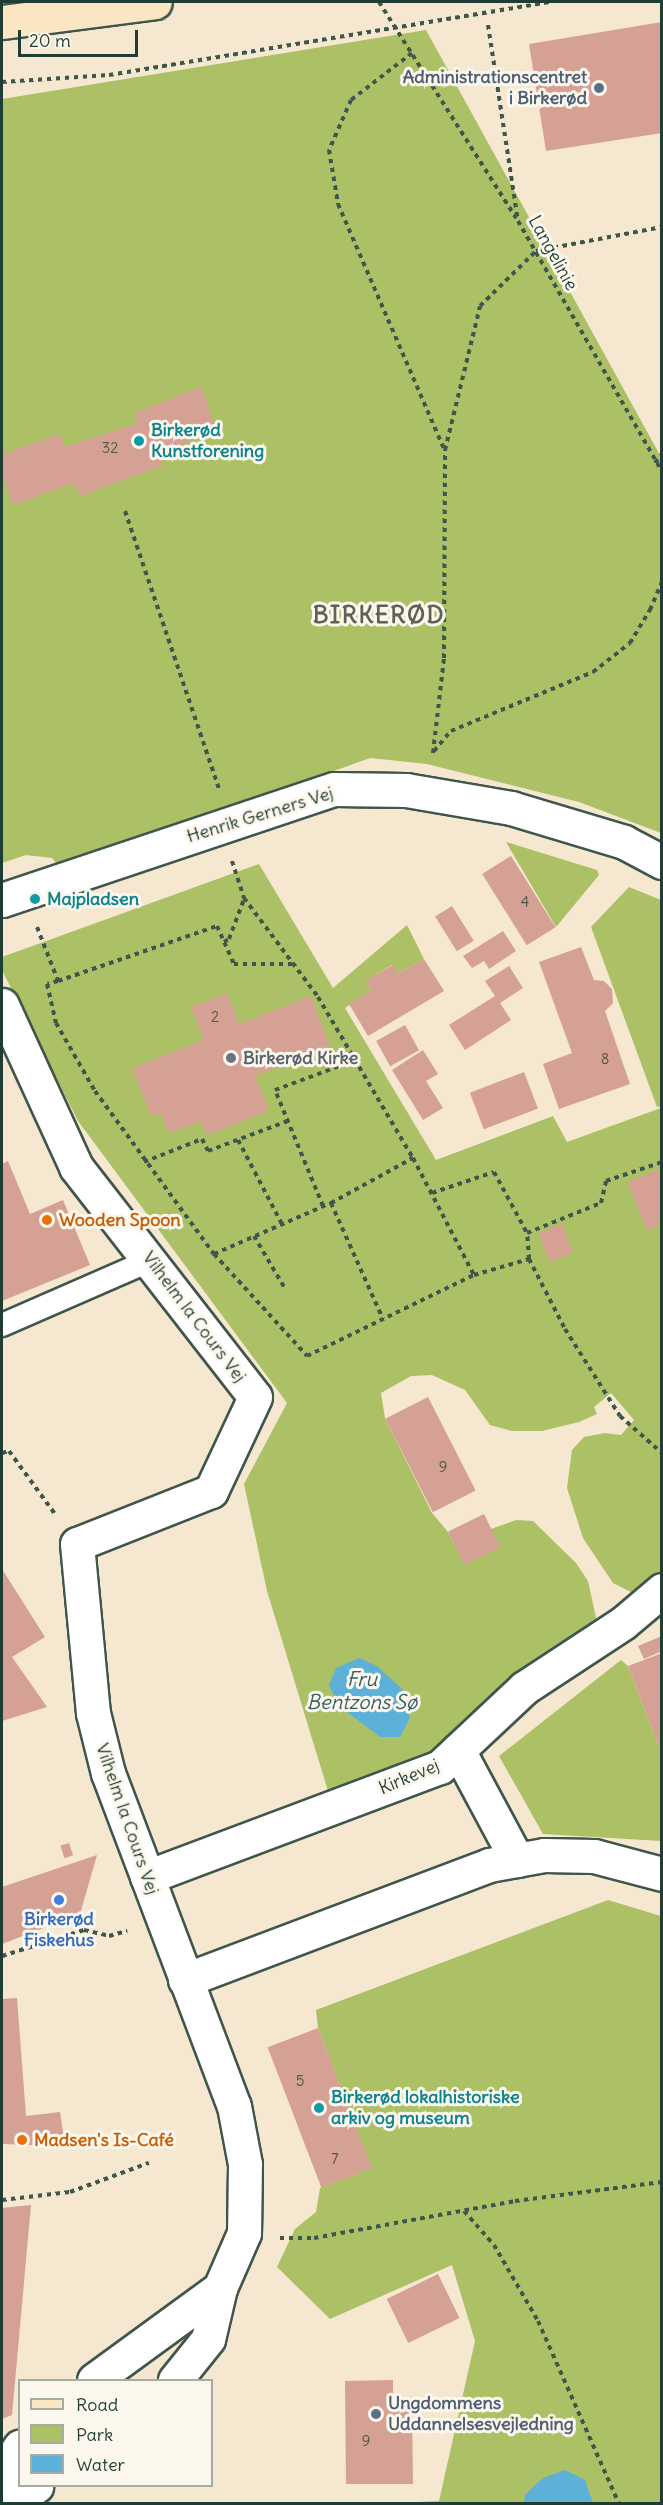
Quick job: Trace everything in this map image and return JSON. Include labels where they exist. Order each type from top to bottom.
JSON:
[{"type":"street","points":[[2,22],[155,2]]},
{"type":"street","name":"Henrik Gerners Vej","points":[[13,896],[334,789],[406,790],[511,808],[624,842],[662,862]]},
{"type":"street","name":"Vilhelm la Cours Vej","points":[[2,1005],[76,1167],[152,1260],[255,1397],[210,1491],[77,1544],[93,1713],[108,1773],[234,2106],[245,2164],[244,2233],[220,2288],[208,2339],[176,2379]]},
{"type":"street","name":"Kirkevej","points":[[147,1878],[440,1767],[524,1688],[623,1623],[662,1590]]},
{"type":"street","points":[[458,1750],[517,1860]]},
{"type":"street","points":[[185,1980],[489,1865],[544,1855],[594,1856],[662,1874]]},
{"type":"street","points":[[95,2379],[220,2288]]},
{"type":"street","points":[[14,2493],[18,2462]]},
{"type":"lane","points":[[2,1325],[152,1260]]},
{"type":"path","points":[[379,2],[518,221]]},
{"type":"path","points":[[2,82],[109,75],[551,2]]},
{"type":"path","name":"Langelinie","points":[[488,25],[518,221],[655,463],[662,471]]},
{"type":"path","points":[[412,53],[351,100],[329,150],[338,204],[445,450]]},
{"type":"path","points":[[433,753],[444,658],[445,450],[480,306],[536,250],[662,227]]},
{"type":"path","points":[[655,463],[662,454]]},
{"type":"path","points":[[125,511],[225,825],[244,898],[296,964],[413,1158],[474,1275]]},
{"type":"path","points":[[406,790],[452,731],[593,672],[630,643],[651,610],[662,582]]},
{"type":"path","points":[[13,896],[58,981]]},
{"type":"path","points":[[224,942],[229,939],[244,898]]},
{"type":"path","points":[[296,964],[234,964],[217,926],[48,984],[56,1023],[95,1090],[144,1162],[214,1254],[307,1356],[474,1275],[529,1258]]},
{"type":"path","points":[[323,1206],[275,1090],[353,1061]]},
{"type":"path","points":[[144,1162],[202,1139],[208,1151],[288,1121]]},
{"type":"path","points":[[238,1140],[282,1224]]},
{"type":"path","points":[[214,1254],[331,1203],[413,1158]]},
{"type":"path","points":[[527,1233],[601,1203],[606,1181],[662,1162]]},
{"type":"path","points":[[432,1193],[494,1172],[527,1233],[529,1258],[565,1329],[620,1416],[662,1453]]},
{"type":"path","points":[[331,1203],[383,1319]]},
{"type":"path","points":[[254,1236],[284,1287]]},
{"type":"path","points":[[2,1453],[9,1451],[77,1544]]},
{"type":"path","points":[[2,1956],[84,1930],[109,1936],[162,1920]]},
{"type":"path","points":[[2,2200],[70,2192],[149,2163]]},
{"type":"path","points":[[244,2233],[314,2238],[464,2210],[662,2182]]},
{"type":"path","points":[[464,2210],[494,2245],[538,2321],[620,2504]]},
{"type":"green space","points":[[426,30],[661,457],[661,833],[579,802],[427,764],[370,758],[61,869],[52,858],[26,855],[2,863],[2,99]]},
{"type":"green space","points":[[506,842],[597,870],[599,875],[556,927]]},
{"type":"green space","points":[[259,864],[333,988],[407,925],[424,959],[398,974],[392,965],[366,981],[371,991],[345,1008],[436,1160],[553,1116],[567,1142],[661,1108],[661,1573],[637,1595],[613,1583],[583,1538],[567,1488],[572,1450],[584,1437],[605,1433],[621,1435],[634,1420],[611,1393],[594,1407],[597,1414],[579,1422],[542,1431],[512,1431],[490,1425],[465,1390],[432,1375],[411,1376],[381,1393],[385,1418],[432,1513],[448,1532],[465,1564],[491,1529],[516,1520],[533,1521],[576,1563],[588,1581],[597,1622],[445,1750],[425,1753],[328,1791],[267,1591],[244,1484],[287,1403],[78,1121],[2,970],[2,957]]},
{"type":"green space","points":[[629,887],[661,900],[662,1106],[657,1107],[591,927]]},
{"type":"green space","points":[[621,1660],[628,1666],[661,1752],[661,1841],[543,1834],[499,1756]]},
{"type":"green space","points":[[608,1900],[661,1916],[661,2503],[395,2503],[439,2501],[475,2341],[452,2265],[330,2319],[277,2267],[295,2229],[316,2212],[320,2188],[371,2168],[318,2028],[316,2010]]},
{"type":"water","name":"Fru Bentzons Sø","points":[[359,1658],[377,1666],[403,1690],[410,1718],[400,1737],[380,1737],[339,1706],[329,1685],[336,1668]]},
{"type":"water","points":[[565,2470],[585,2480],[593,2503],[524,2503],[525,2495],[543,2478]]},
{"type":"building","name":"Administrationscentret i Birkerød","points":[[662,22],[662,133],[546,151],[529,44]]},
{"type":"building","name":"Birkerød Kunstforening","points":[[201,387],[217,431],[160,453],[163,465],[80,496],[74,483],[13,505],[2,475],[2,454],[60,434],[65,447],[138,423],[135,413]]},
{"type":"building","points":[[511,856],[556,927],[527,945],[482,874]]},
{"type":"building","points":[[452,906],[474,941],[457,951],[435,917]]},
{"type":"building","points":[[503,931],[516,951],[489,969],[484,961],[472,968],[463,956]]},
{"type":"building","points":[[581,947],[594,980],[604,981],[612,989],[613,1003],[605,1011],[630,1084],[559,1109],[543,1064],[572,1053],[539,962]]},
{"type":"building","points":[[424,959],[444,991],[368,1036],[349,1004],[371,991],[365,981],[393,965],[398,974]]},
{"type":"building","points":[[509,966],[523,988],[500,1003],[511,1020],[465,1050],[449,1025],[495,996],[485,981]]},
{"type":"building","name":"Birkerød Kirke","points":[[227,993],[239,1024],[311,996],[330,1047],[255,1076],[269,1111],[207,1135],[201,1121],[169,1133],[161,1113],[151,1116],[132,1068],[204,1040],[191,1007]]},
{"type":"building","points":[[405,1025],[419,1050],[390,1066],[376,1041]]},
{"type":"building","points":[[423,1050],[438,1074],[426,1081],[443,1108],[423,1120],[392,1070]]},
{"type":"building","points":[[524,1072],[538,1108],[484,1129],[470,1093]]},
{"type":"building","points":[[8,1161],[30,1214],[63,1200],[90,1265],[2,1301],[2,1164]]},
{"type":"building","points":[[660,1169],[662,1224],[647,1230],[627,1182]]},
{"type":"building","points":[[562,1224],[573,1253],[550,1262],[539,1233]]},
{"type":"building","points":[[428,1397],[476,1491],[433,1512],[385,1419]]},
{"type":"building","points":[[484,1514],[500,1547],[464,1565],[448,1532]]},
{"type":"building","points":[[2,1569],[45,1637],[12,1657],[47,1707],[2,1721]]},
{"type":"building","points":[[662,1636],[662,1651],[644,1659],[638,1646]]},
{"type":"building","points":[[662,1653],[662,1752],[661,1752],[628,1666]]},
{"type":"building","points":[[69,1843],[73,1855],[64,1858],[60,1846]]},
{"type":"building","points":[[97,1855],[80,1914],[2,1944],[2,1887]]},
{"type":"building","points":[[17,1998],[26,2116],[60,2112],[65,2146],[2,2144],[2,1999]]},
{"type":"building","name":"Birkerød lokalhistoriske arkiv og museum","points":[[318,2028],[372,2168],[321,2187],[268,2047]]},
{"type":"building","points":[[31,2205],[12,2415],[2,2419],[2,2208]]},
{"type":"building","points":[[438,2274],[459,2318],[408,2343],[387,2299]]},
{"type":"building","points":[[393,2380],[393,2407],[412,2407],[413,2484],[346,2484],[345,2381]]},
{"type":"place","name":"Administrationscentret i Birkerød","points":[[599,88]]},
{"type":"place","name":"Birkerød Kunstforening","points":[[139,441]]},
{"type":"place","name":"Majpladsen","points":[[35,899]]},
{"type":"place","name":"Birkerød Kirke","points":[[231,1058]]},
{"type":"place","name":"Wooden Spoon","points":[[47,1220]]},
{"type":"place","name":"Birkerød Fiskehus","points":[[59,1900]]},
{"type":"place","name":"Birkerød lokalhistoriske arkiv og museum","points":[[319,2108]]},
{"type":"place","name":"Madsen's Is-Café","points":[[22,2140]]},
{"type":"place","name":"Ungdommens Uddannelsesvejledning","points":[[376,2414]]},
{"type":"district","name":"BIRKERØD","points":[[379,615]]}]
